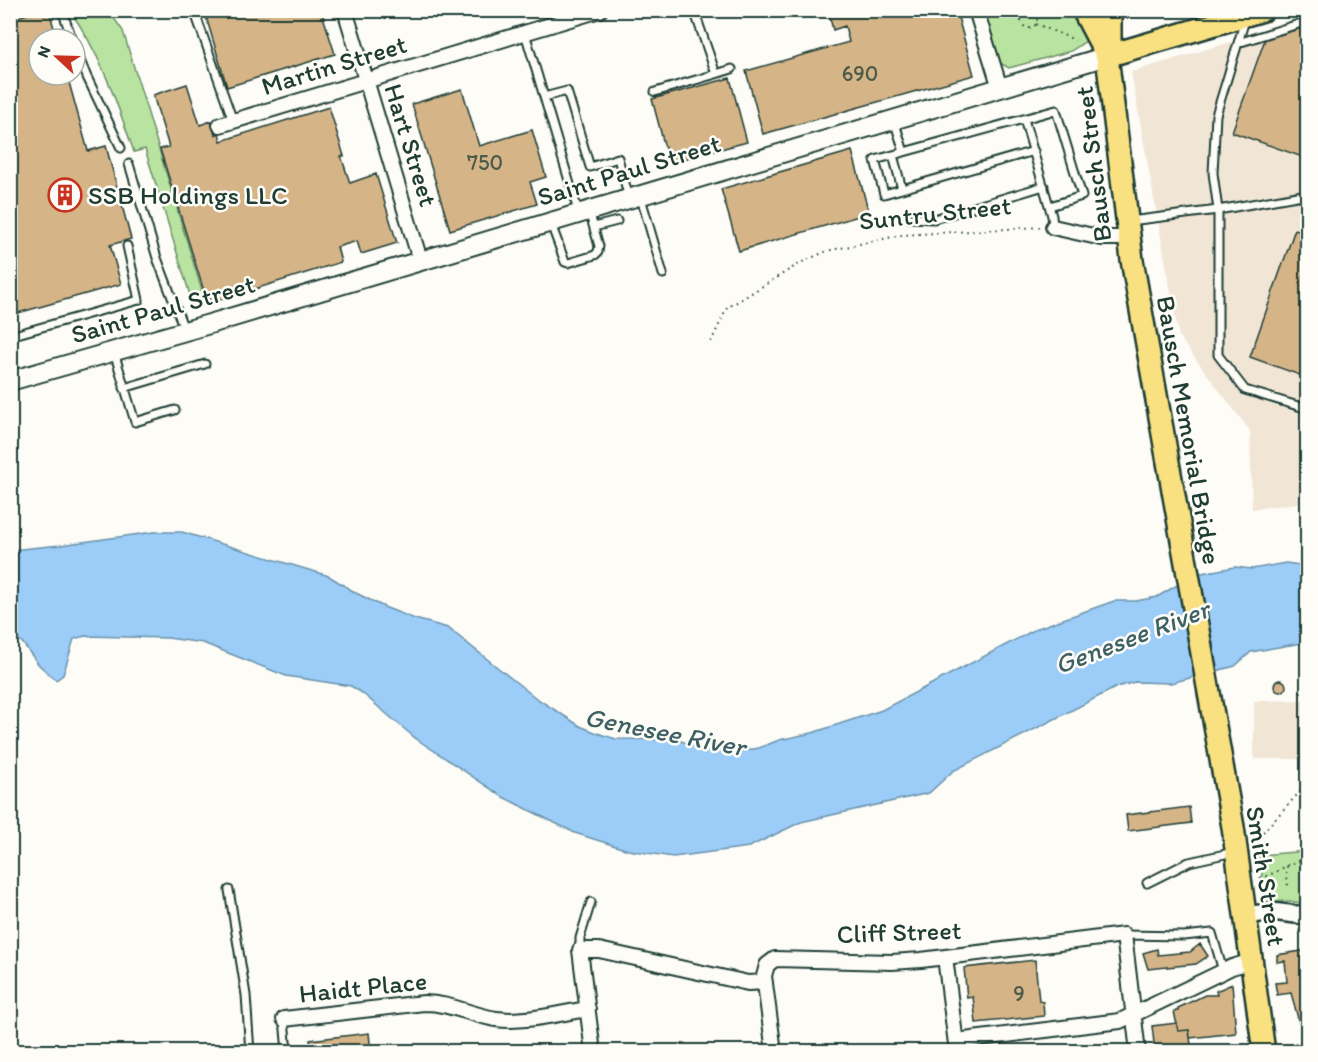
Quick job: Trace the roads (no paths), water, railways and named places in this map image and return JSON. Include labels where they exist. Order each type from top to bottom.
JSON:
[{"type":"main road","points":[[1083,10],[1107,56]]},
{"type":"main road","points":[[1107,56],[1110,41],[1110,10]]},
{"type":"main road","name":"Saint Paul Street","points":[[10,381],[550,222],[587,217],[635,197],[1255,13]]},
{"type":"main road","name":"Bausch Street","points":[[1107,56],[1133,266]]},
{"type":"main road","name":"Bausch Memorial Bridge","points":[[1133,266],[1224,781]]},
{"type":"main road","name":"Smith Street","points":[[1224,781],[1264,1052]]},
{"type":"street","name":"Hart Street","points":[[345,10],[420,260]]},
{"type":"street","name":"Martin Street","points":[[227,123],[600,10]]},
{"type":"street","points":[[976,10],[1000,88]]},
{"type":"street","points":[[1053,228],[1102,238],[1128,229]]},
{"type":"street","points":[[1245,915],[1276,912],[1308,916]]},
{"type":"street","points":[[1124,935],[1138,1052]]},
{"type":"street","name":"Cliff Street","points":[[765,982],[767,965],[783,957],[891,962],[1124,935]]},
{"type":"street","points":[[593,1052],[580,950],[599,950],[748,983],[765,982],[774,1052]]},
{"type":"street","points":[[945,957],[956,1046],[1105,1024],[1134,1016],[1223,971],[1239,964],[1252,962]]},
{"type":"street","name":"Haidt Place","points":[[284,1019],[424,1003],[444,1004],[479,1015],[507,1020],[588,1009]]},
{"type":"lane","points":[[62,10],[68,27]]},
{"type":"lane","points":[[194,10],[227,123]]},
{"type":"lane","points":[[694,10],[716,74]]},
{"type":"lane","points":[[1255,13],[1238,43],[1216,114],[1214,173],[1218,210],[1218,355],[1245,390],[1308,409]]},
{"type":"lane","points":[[1238,43],[1308,21]]},
{"type":"lane","points":[[525,33],[544,97],[599,246],[598,252],[595,255],[568,262],[563,259],[550,222]]},
{"type":"lane","points":[[655,92],[732,69]]},
{"type":"lane","points":[[87,77],[121,148]]},
{"type":"lane","points":[[544,97],[567,91],[590,167],[618,158],[663,274]]},
{"type":"lane","points":[[1034,151],[884,194],[875,160],[1056,110],[1082,196],[1050,206]]},
{"type":"lane","points":[[894,119],[904,152]]},
{"type":"lane","points":[[1024,119],[1050,206],[1053,228]]},
{"type":"lane","points":[[893,155],[902,189]]},
{"type":"lane","points":[[129,164],[157,258],[199,327]]},
{"type":"lane","points":[[909,218],[934,219],[1044,186]]},
{"type":"lane","points":[[1128,229],[1308,194]]},
{"type":"lane","points":[[587,217],[617,221]]},
{"type":"lane","points":[[10,336],[139,300],[127,246]]},
{"type":"lane","points":[[114,351],[135,422],[175,410]]},
{"type":"lane","points":[[124,388],[204,364]]},
{"type":"lane","points":[[1147,883],[1189,862],[1236,851]]},
{"type":"lane","points":[[229,890],[246,995],[250,1052]]},
{"type":"lane","points":[[580,950],[580,938],[591,902]]},
{"type":"lane","points":[[1124,935],[1184,936],[1212,933],[1223,971]]},
{"type":"lane","points":[[284,1019],[287,1052]]},
{"type":"water","name":"Genesee River","points":[[154,532],[182,532],[329,576],[384,607],[448,628],[536,698],[580,726],[597,733],[616,739],[678,740],[702,748],[742,751],[759,748],[882,710],[1038,628],[1114,601],[1136,601],[1157,597],[1196,574],[1235,567],[1252,569],[1286,563],[1300,565],[1307,563],[1307,642],[1251,652],[1235,666],[1171,683],[1135,682],[1117,687],[953,771],[929,793],[801,822],[749,847],[673,857],[628,850],[575,833],[503,797],[415,738],[351,686],[286,676],[203,643],[168,638],[85,636],[74,639],[63,675],[56,680],[39,665],[21,641],[11,639],[11,550]]},
{"type":"place","name":"SSB Holdings LLC","points":[[65,195]]}]
